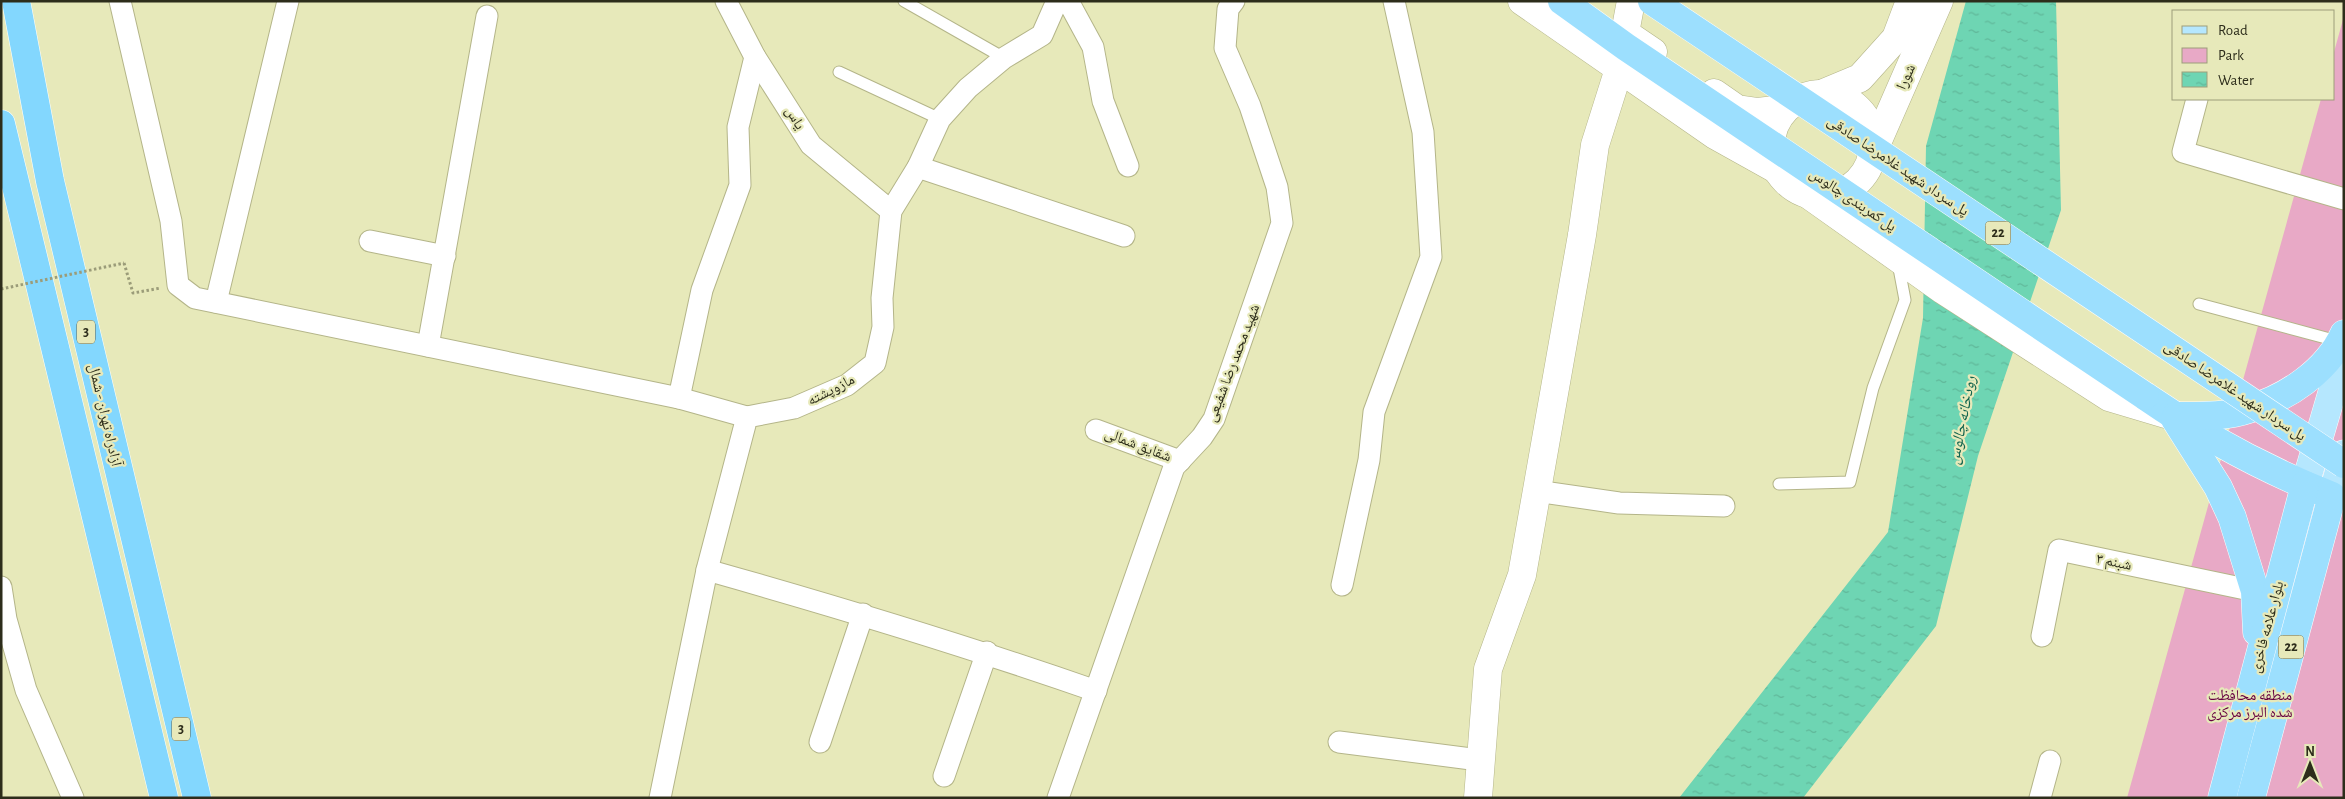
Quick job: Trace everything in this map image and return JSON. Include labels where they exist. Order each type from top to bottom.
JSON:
[{"type":"highway","name":"آزادراه تهران - شمال","points":[[16,1],[50,181],[197,798]]},
{"type":"highway","name":"پل کمربندی چالوس","points":[[1562,1],[1643,58],[2172,416]]},
{"type":"highway","name":"پل سردار شهید غلامرضا صادقی","points":[[1652,1],[2344,464]]},
{"type":"highway","name":"آزادراه تهران - شمال","points":[[1,124],[164,798]]},
{"type":"highway","points":[[2172,416],[2210,416],[2248,410],[2278,398],[2304,381],[2329,359],[2343,342]]},
{"type":"highway","points":[[2172,416],[2246,457],[2332,496]]},
{"type":"highway","points":[[2172,416],[2218,487],[2232,517],[2255,591],[2258,658]]},
{"type":"highway","name":"بلوار علامه فاخری","points":[[2222,798],[2305,485]]},
{"type":"highway","name":"بلوار علامه فاخری","points":[[2251,798],[2332,496]]},
{"type":"main road","points":[[2305,485],[2343,342]]},
{"type":"main road","points":[[2332,496],[2344,454]]},
{"type":"street","points":[[120,1],[171,221],[178,285],[195,298],[678,398],[747,417],[707,570],[660,798]]},
{"type":"street","points":[[216,302],[288,1]]},
{"type":"street","name":"یاس","points":[[726,1],[755,57],[811,145],[891,211]]},
{"type":"street","name":"مازوپشته","points":[[747,417],[794,408],[847,385],[876,363],[883,327],[882,298],[891,211],[918,167],[940,119],[968,88],[1004,58],[1042,35],[1057,1]]},
{"type":"street","points":[[1068,1],[1093,47],[1103,101],[1128,166]]},
{"type":"street","name":"شهید محمد رضا شفیعی","points":[[1058,798],[1174,467],[1202,437],[1214,419],[1282,224],[1277,187],[1250,106],[1225,48],[1228,9],[1234,1]]},
{"type":"street","points":[[1342,585],[1369,460],[1374,412],[1431,257],[1423,132],[1394,1]]},
{"type":"street","points":[[1522,1],[1715,134],[1776,169],[1790,186],[1809,195],[1944,290],[2109,397],[2172,416]]},
{"type":"street","points":[[1585,1],[1625,33],[1737,109],[1758,112],[1784,109]]},
{"type":"street","points":[[1625,33],[1631,1]]},
{"type":"street","name":"شورا","points":[[1824,93],[1860,78],[1896,38],[1910,1]]},
{"type":"street","name":"شورا","points":[[1874,152],[1939,1]]},
{"type":"street","points":[[428,346],[487,16]]},
{"type":"street","points":[[678,398],[702,290],[740,186],[738,127],[755,57]]},
{"type":"street","points":[[1478,798],[1479,760],[1488,669],[1522,575],[1582,235],[1595,145],[1619,69]]},
{"type":"street","points":[[1776,169],[1770,148],[1773,127],[1784,109],[1802,97],[1824,93],[1845,98],[1862,112],[1872,131],[1874,152],[1866,173],[1851,188],[1831,196],[1809,195]]},
{"type":"street","points":[[2197,100],[2183,152],[2344,199]]},
{"type":"street","points":[[1715,134],[1726,137],[1736,131],[1741,120],[1737,109]]},
{"type":"street","points":[[918,167],[1124,236]]},
{"type":"street","points":[[370,241],[445,256]]},
{"type":"street","name":"شقایق شمالی","points":[[1096,430],[1180,461]]},
{"type":"street","points":[[1536,491],[1619,503],[1724,506]]},
{"type":"street","name":"شبنم ۳","points":[[2042,636],[2059,550],[2255,591]]},
{"type":"street","points":[[707,570],[863,614],[986,652],[1096,691]]},
{"type":"street","points":[[1,588],[6,619],[26,690],[73,798]]},
{"type":"street","points":[[820,742],[863,614]]},
{"type":"street","points":[[944,776],[986,652]]},
{"type":"street","points":[[1339,742],[1479,760]]},
{"type":"street","points":[[2040,798],[2050,761]]},
{"type":"lane","points":[[904,1],[919,5],[1004,58]]},
{"type":"lane","points":[[839,72],[940,119]]},
{"type":"lane","points":[[1779,484],[1850,482],[1873,388],[1905,300],[1898,258]]},
{"type":"lane","points":[[2199,304],[2343,342]]},
{"type":"path","points":[[1,289],[124,263],[133,293],[178,285]]},
{"type":"green space","name":"منطقه محافظت شده البرز مرکزی","points":[[2344,16],[2344,798],[2127,798],[2321,100],[2335,100],[2335,48]]},
{"type":"water","name":"رودخانه چالوس","points":[[1966,1],[2056,1],[2061,210],[1978,456],[1936,626],[1803,798],[1679,798],[1888,532],[1923,318],[1926,146]]}]
